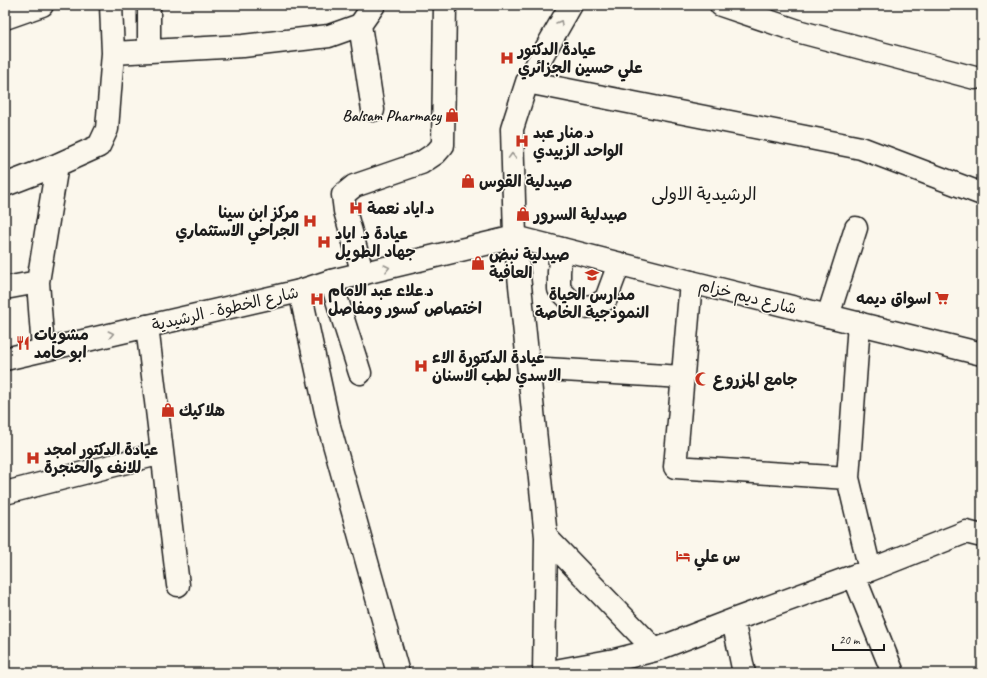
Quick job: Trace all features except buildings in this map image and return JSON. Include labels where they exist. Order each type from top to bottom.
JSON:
[{"type":"street","points":[[5,18],[42,5]]},
{"type":"street","points":[[5,185],[57,165],[99,146],[107,129],[113,53],[111,5]]},
{"type":"street","points":[[149,5],[149,51]]},
{"type":"street","points":[[113,53],[243,46],[329,36],[360,25],[374,5]]},
{"type":"street","points":[[363,274],[345,211],[343,195],[354,186],[421,163],[436,153],[443,145],[445,5]]},
{"type":"street","points":[[571,5],[526,82],[512,129],[515,237],[546,537],[544,673],[615,660],[655,650],[862,573],[966,532],[982,536]]},
{"type":"street","points":[[721,5],[801,32],[975,78]]},
{"type":"street","points":[[360,25],[373,110]]},
{"type":"street","points":[[526,82],[861,148],[982,194]]},
{"type":"street","points":[[43,349],[38,282],[57,165]]},
{"type":"street","points":[[828,316],[856,228]]},
{"type":"street","name":"شارع الخطوة - الرشيدية","points":[[5,359],[43,349],[300,291],[515,237]]},
{"type":"street","name":"شارع ديم خزام","points":[[515,237],[982,354]]},
{"type":"street","points":[[562,249],[559,272],[559,289],[570,300],[582,307],[595,306],[606,299],[619,264]]},
{"type":"street","points":[[5,288],[38,282]]},
{"type":"street","points":[[331,282],[360,373]]},
{"type":"street","points":[[691,282],[675,467],[848,478]]},
{"type":"street","points":[[300,291],[329,426],[398,673]]},
{"type":"street","points":[[859,323],[848,478],[862,573],[893,673]]},
{"type":"street","points":[[147,326],[178,585]]},
{"type":"street","points":[[529,368],[683,377]]},
{"type":"street","points":[[5,493],[162,453]]},
{"type":"street","points":[[546,537],[655,650]]},
{"type":"street","points":[[733,620],[744,673]]},
{"type":"place","name":"عيادة الدكتور علي حسين الجزائري","points":[[507,58]]},
{"type":"place","name":"Balsam Pharmacy","points":[[452,115]]},
{"type":"place","name":"د.منار عبد الواحد الزبيدي","points":[[522,141]]},
{"type":"place","name":"صيدلية القوس","points":[[468,181]]},
{"type":"place","name":"د.اياد نعمة","points":[[356,208]]},
{"type":"place","name":"صيدلية السرور","points":[[523,214]]},
{"type":"place","name":"مركز ابن سينا الجراحي الاستثماري","points":[[310,221]]},
{"type":"place","name":"عيادة د. اياد جهاد الطويل","points":[[324,242]]},
{"type":"place","name":"صيدلية نبض العافية","points":[[478,263]]},
{"type":"place","name":"مدارس الحياة النموذجية الخاصة","points":[[592,275]]},
{"type":"place","name":"اسواق ديمه","points":[[942,298]]},
{"type":"place","name":"د.علاء عبد الامام اختصاص كسور ومفاصل","points":[[317,299]]},
{"type":"place","name":"مشويات ابو حامد","points":[[23,343]]},
{"type":"place","name":"عيادة الدكتورة الاء الاسدي لطب الاسنان","points":[[421,366]]},
{"type":"place","name":"جامع المزروع","points":[[702,379]]},
{"type":"place","name":"هلاكيك","points":[[168,410]]},
{"type":"place","name":"عيادة الدكتور امجد للانف والحنجرة","points":[[33,458]]},
{"type":"place","name":"س علي","points":[[683,556]]},
{"type":"district","name":"الرشيدية الاولى","points":[[704,194]]}]
